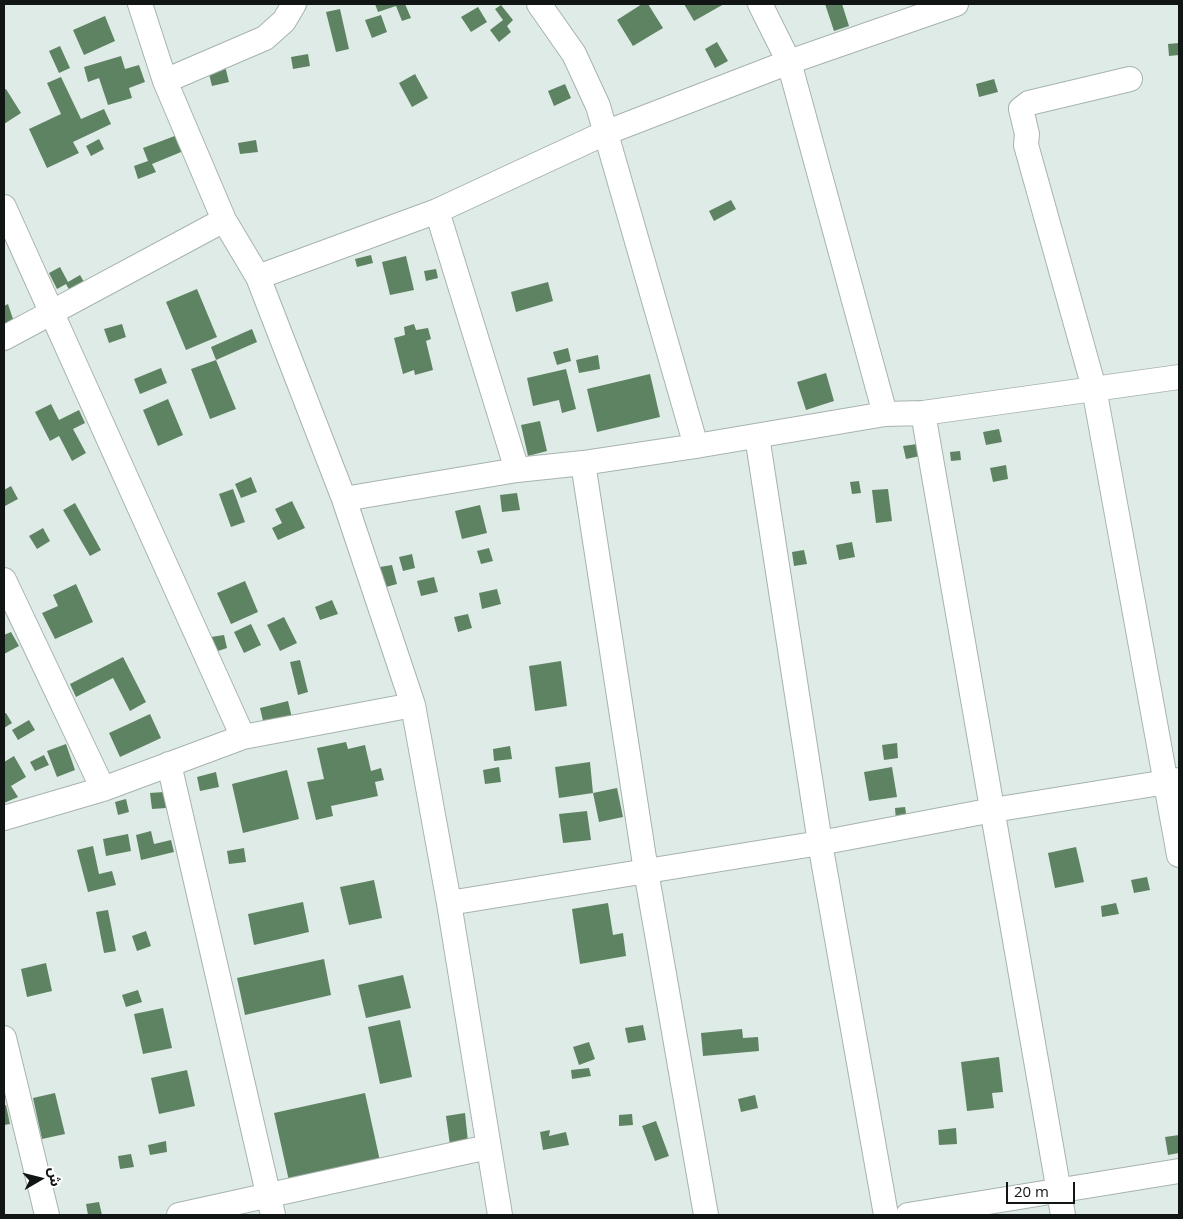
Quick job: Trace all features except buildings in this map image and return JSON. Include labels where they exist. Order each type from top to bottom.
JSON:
[{"type":"street","points":[[140,4],[165,81],[224,220],[258,277],[344,499],[413,705],[449,903],[500,1215]]},
{"type":"street","points":[[165,81],[264,38],[284,21],[294,4]]},
{"type":"street","points":[[539,4],[574,54],[588,79],[696,446]]},
{"type":"street","points":[[760,4],[789,62],[885,414]]},
{"type":"street","points":[[258,277],[436,211],[605,132],[789,62],[954,4]]},
{"type":"street","points":[[1130,80],[1029,102],[1021,109],[1027,134],[1026,145],[1094,388],[1172,781],[1179,855]]},
{"type":"street","points":[[4,207],[243,737]]},
{"type":"street","points":[[436,211],[517,470]]},
{"type":"street","points":[[4,338],[224,220]]},
{"type":"street","points":[[344,499],[517,470],[584,463],[696,446],[885,414],[923,413],[1179,377]]},
{"type":"street","points":[[923,413],[1063,1215]]},
{"type":"street","points":[[757,436],[820,843],[886,1215]]},
{"type":"street","points":[[584,463],[646,871],[706,1215]]},
{"type":"street","points":[[4,580],[103,789]]},
{"type":"street","points":[[4,818],[103,789],[243,737],[413,705]]},
{"type":"street","points":[[169,764],[271,1205]]},
{"type":"street","points":[[449,903],[820,843],[993,810],[1172,781]]},
{"type":"street","points":[[4,1038],[47,1215]]},
{"type":"street","points":[[179,1215],[271,1205],[488,1147]]},
{"type":"street","points":[[908,1215],[1179,1171]]}]
